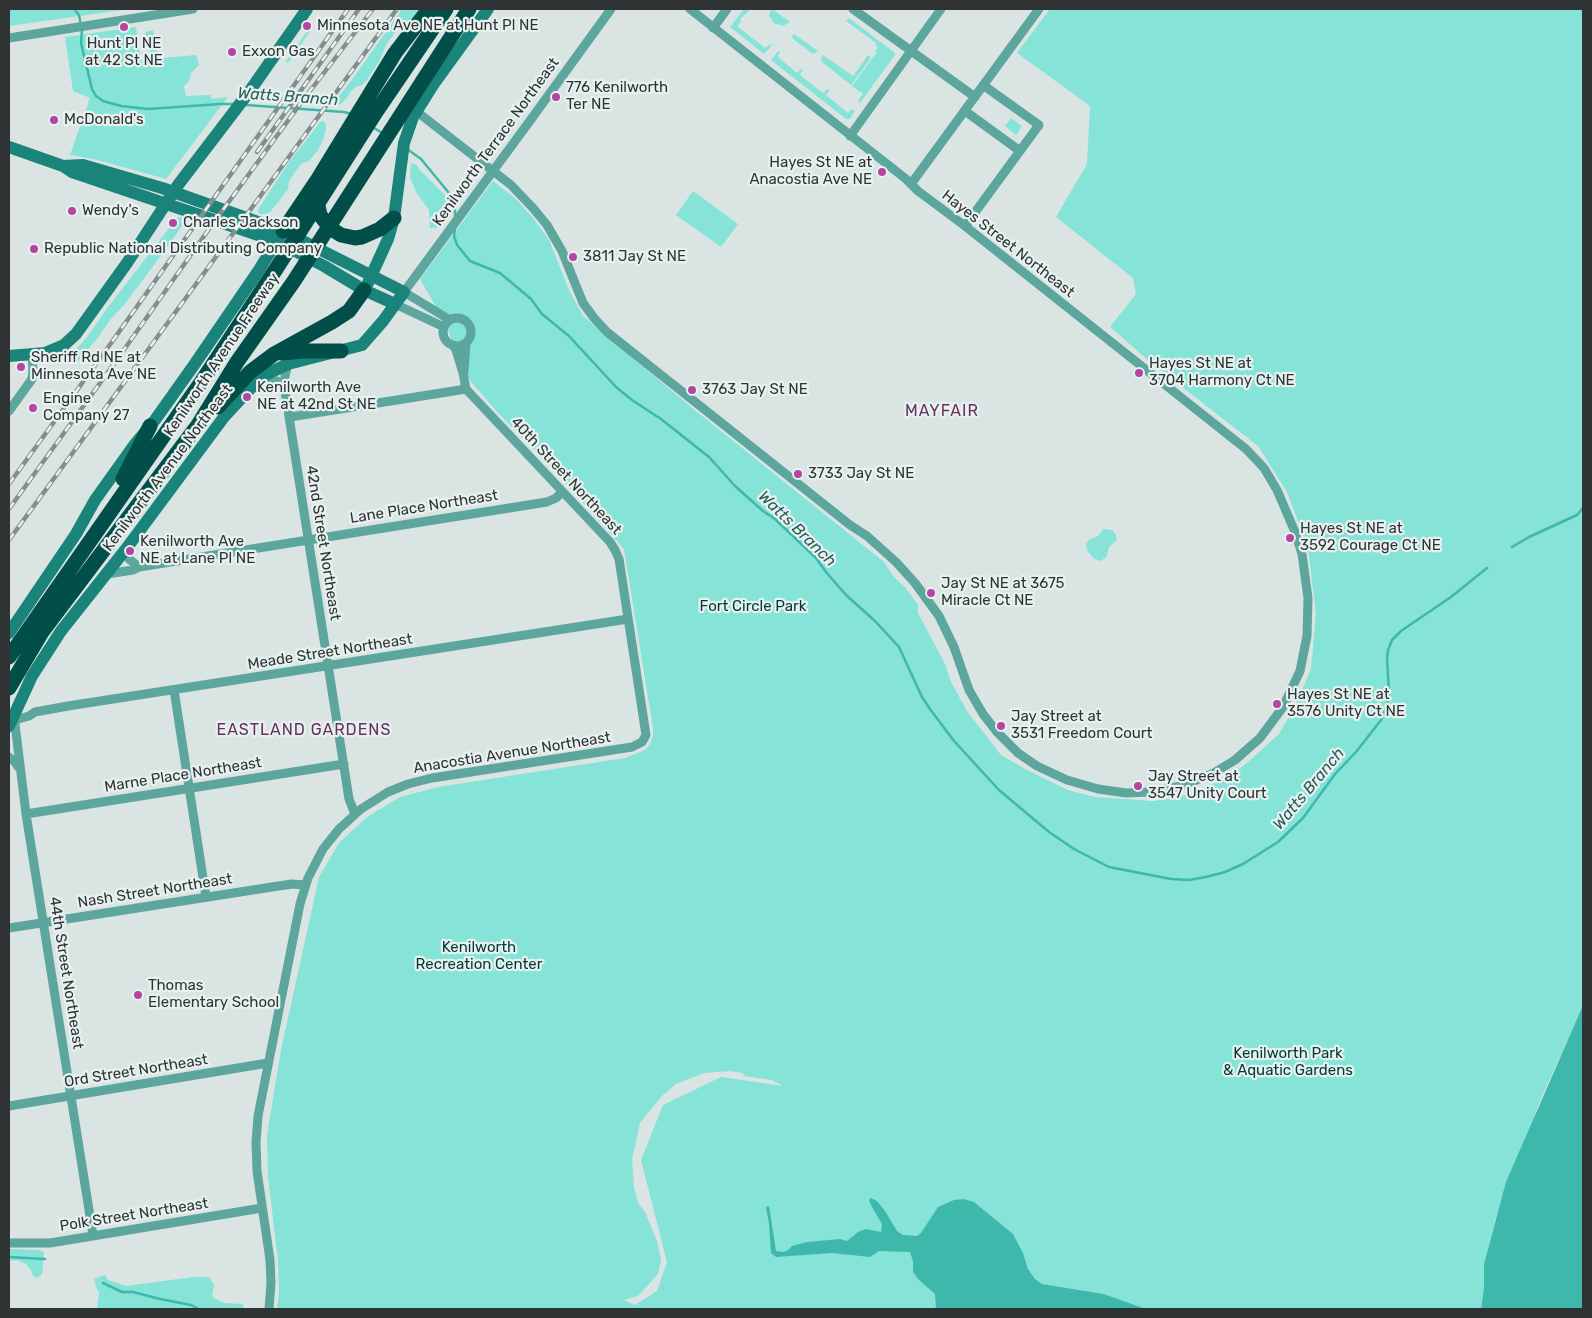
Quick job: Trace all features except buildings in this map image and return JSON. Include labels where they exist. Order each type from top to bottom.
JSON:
[{"type":"highway","points":[[394,218],[380,230],[368,235],[355,238],[340,235],[330,228],[320,215],[316,200],[325,180],[352,135],[363,103],[395,53],[430,9]]},
{"type":"highway","points":[[352,135],[376,112],[446,9]]},
{"type":"highway","name":"Kenilworth Avenue Freeway","points":[[9,688],[42,632],[198,425],[237,362],[294,280],[377,151],[402,127],[469,9]]},
{"type":"highway","points":[[279,236],[325,180]]},
{"type":"highway","name":"Kenilworth Avenue Freeway","points":[[9,658],[202,381],[276,269],[325,180]]},
{"type":"highway","points":[[198,425],[250,372],[274,354],[343,315],[358,301],[364,290]]},
{"type":"highway","points":[[274,354],[342,350]]},
{"type":"highway","points":[[107,515],[114,497],[150,426]]},
{"type":"main road","points":[[9,356],[45,353],[64,345],[76,334],[127,264],[166,203],[233,114],[307,9]]},
{"type":"main road","points":[[364,290],[388,239],[394,218],[402,127],[416,111],[488,9]]},
{"type":"main road","points":[[9,147],[64,166],[72,172],[166,203],[279,236],[364,290],[395,304]]},
{"type":"main road","points":[[64,166],[83,165],[174,192],[279,236],[404,292]]},
{"type":"main road","points":[[9,633],[76,534],[96,500],[194,365],[254,277],[279,236]]},
{"type":"main road","name":"Kenilworth Avenue Northeast","points":[[13,717],[32,676],[61,630],[108,574],[224,416],[258,381],[268,374],[288,364],[356,347],[366,341],[404,292]]},
{"type":"street","points":[[9,38],[92,24],[141,13],[193,9]]},
{"type":"street","name":"Kenilworth Terrace Northeast","points":[[404,292],[611,9]]},
{"type":"street","name":"Hayes Street Northeast","points":[[416,111],[519,192],[547,225],[562,251],[583,303],[606,332],[884,549],[915,583],[939,616],[954,647],[969,690],[983,714],[1002,738],[1031,762],[1066,780],[1098,790],[1138,793],[1181,786],[1227,766],[1248,750],[1274,721],[1294,687],[1302,665],[1305,648],[1308,606],[1303,559],[1289,518],[1269,476],[1260,463],[1246,449],[690,9]]},
{"type":"street","points":[[713,28],[727,9]]},
{"type":"street","points":[[853,9],[974,97]]},
{"type":"street","points":[[850,136],[941,9]]},
{"type":"street","points":[[911,184],[1039,9]]},
{"type":"street","points":[[964,226],[1039,125],[984,85]]},
{"type":"street","points":[[965,111],[1020,151]]},
{"type":"street","points":[[404,292],[447,324]]},
{"type":"street","points":[[395,304],[447,324],[459,318],[467,322],[470,335],[466,343],[463,374]]},
{"type":"street","points":[[290,417],[466,389],[456,350],[444,336],[447,324]]},
{"type":"street","points":[[453,345],[466,343]]},
{"type":"street","points":[[9,411],[32,379],[32,354]]},
{"type":"street","name":"42nd Street Northeast","points":[[288,364],[285,376],[285,391],[349,799],[355,814]]},
{"type":"street","points":[[258,381],[266,379],[276,382],[285,391]]},
{"type":"street","name":"40th Street Northeast","points":[[466,389],[610,542],[615,550],[619,559],[646,728]]},
{"type":"street","name":"Lane Place Northeast","points":[[108,574],[134,570],[139,567],[547,502],[556,498],[562,492]]},
{"type":"street","points":[[126,549],[129,559],[139,567]]},
{"type":"street","name":"Meade Street Northeast","points":[[13,717],[29,716],[35,712],[628,619]]},
{"type":"street","points":[[174,690],[206,897]]},
{"type":"street","points":[[13,717],[30,711],[35,712]]},
{"type":"street","name":"44th Street Northeast","points":[[13,717],[21,761],[20,770],[26,814],[93,1235]]},
{"type":"street","name":"Anacostia Avenue Northeast","points":[[270,1309],[271,1274],[257,1171],[256,1142],[261,1096],[299,912],[311,872],[323,850],[339,829],[370,802],[408,784],[636,746],[644,739],[646,728]]},
{"type":"street","points":[[9,757],[20,770]]},
{"type":"street","name":"Marne Place Northeast","points":[[26,814],[344,764]]},
{"type":"street","name":"Nash Street Northeast","points":[[9,928],[292,884],[306,885]]},
{"type":"street","name":"Ord Street Northeast","points":[[9,1106],[268,1064]]},
{"type":"street","name":"Polk Street Northeast","points":[[11,1243],[50,1243],[262,1208]]},
{"type":"green space","points":[[9,9],[129,9],[9,26]]},
{"type":"green space","points":[[402,9],[421,9],[410,22],[399,27],[386,45],[380,60],[367,80],[351,91],[347,98],[336,106],[334,103],[336,100]]},
{"type":"green space","points":[[744,9],[751,9],[740,19],[741,22],[737,26],[765,48],[772,45],[764,54],[730,27]]},
{"type":"green space","points":[[771,9],[790,22],[783,26],[774,23],[769,16]]},
{"type":"green space","name":"Kenilworth Park & Aquatic Gardens","points":[[1050,9],[1583,9],[1583,1005],[1540,1101],[1496,1218],[1484,1264],[1484,1288],[1481,1309],[1146,1309],[1104,1294],[1042,1284],[1035,1279],[1028,1269],[1023,1253],[1013,1234],[974,1202],[964,1199],[981,1309],[277,1309],[279,1294],[278,1261],[268,1177],[267,1135],[281,1050],[319,877],[339,843],[367,817],[400,797],[438,787],[625,758],[645,750],[653,736],[624,549],[543,458],[500,415],[472,383],[458,362],[447,326],[420,279],[493,181],[516,199],[549,240],[569,290],[583,316],[691,407],[884,562],[918,605],[918,613],[967,711],[1001,755],[1068,790],[1095,797],[1153,801],[1177,798],[1223,780],[1247,763],[1279,734],[1295,706],[1311,669],[1316,614],[1308,548],[1287,492],[1258,446],[1155,366],[1110,327],[1136,294],[1133,278],[1056,217],[1087,164],[1090,106],[1017,53]],"holes":[[[730,1071],[743,1073],[744,1076],[772,1080],[783,1086],[721,1077],[663,1105],[641,1160],[667,1262],[657,1291],[635,1305],[624,1300],[638,1296],[658,1274],[661,1259],[657,1241],[645,1212],[638,1203],[634,1187],[632,1160],[640,1123],[662,1096],[676,1084],[704,1073]]]},
{"type":"green space","points":[[849,18],[895,53],[860,103],[858,101],[863,94],[852,86],[877,52],[875,51],[878,47],[875,45],[876,43],[846,21]]},
{"type":"green space","points":[[311,26],[313,27],[288,63],[286,61]]},
{"type":"green space","points":[[136,27],[141,61],[152,59],[145,35],[146,32],[153,30],[160,57],[196,55],[199,65],[191,73],[189,81],[184,86],[186,96],[211,95],[211,99],[228,97],[166,179],[94,159],[70,155],[90,98],[73,91],[65,37]]},
{"type":"green space","points":[[794,34],[818,51],[813,54],[793,39],[792,36]]},
{"type":"green space","points":[[778,51],[780,52],[778,57],[797,73],[803,69],[800,75],[823,93],[829,89],[826,95],[848,113],[852,109],[854,110],[850,119],[846,119],[771,60]]},
{"type":"green space","points":[[823,55],[853,76],[868,55],[871,58],[851,85],[822,62],[821,57]]},
{"type":"green space","points":[[1011,118],[1022,126],[1016,135],[1005,126]]},
{"type":"green space","points":[[321,121],[325,122],[326,128],[318,150],[309,161],[302,163],[295,172],[289,181],[288,189],[270,212],[260,214],[258,212],[259,208],[289,162]]},
{"type":"green space","points":[[411,163],[417,165],[445,195],[448,214],[446,221],[441,227],[430,228],[429,210],[416,192],[410,177]]},
{"type":"green space","points":[[693,191],[738,224],[721,247],[676,215]]},
{"type":"green space","points":[[180,217],[186,220],[124,305],[78,361],[73,359],[73,353],[88,336],[177,218]]},
{"type":"green space","points":[[1103,529],[1112,530],[1117,540],[1109,547],[1106,558],[1099,561],[1088,552],[1086,544],[1089,540],[1098,536]]},
{"type":"green space","points":[[9,1249],[39,1250],[44,1252],[42,1274],[37,1278],[32,1275],[27,1265],[18,1260],[9,1261]]},
{"type":"green space","points":[[105,1275],[108,1280],[126,1286],[193,1277],[209,1277],[214,1285],[212,1297],[224,1303],[243,1304],[244,1309],[97,1309],[99,1293],[94,1279]]},
{"type":"shaded area","points":[[1583,1005],[1583,1309],[1481,1309],[1484,1288],[1484,1264],[1506,1182]]},
{"type":"shaded area","points":[[871,1198],[877,1201],[885,1211],[897,1231],[903,1235],[917,1236],[938,1207],[954,1200],[964,1199],[974,1202],[1013,1234],[1023,1253],[1028,1269],[1035,1279],[1042,1284],[1104,1294],[1146,1309],[936,1309],[935,1294],[913,1272],[913,1261],[910,1252],[879,1251],[870,1257],[832,1253],[776,1257],[771,1253],[766,1207],[769,1206],[776,1251],[782,1252],[787,1251],[792,1246],[807,1242],[840,1239],[847,1241],[858,1232],[866,1229],[881,1232],[882,1224],[869,1200]]},
{"type":"waterway","name":"Watts Branch","points":[[74,9],[79,15],[82,30],[81,43],[92,89],[96,96],[103,101],[121,106],[148,109],[235,104]]},
{"type":"waterway","name":"Watts Branch","points":[[246,105],[352,114]]},
{"type":"waterway","name":"Watts Branch","points":[[374,128],[384,134]]},
{"type":"waterway","name":"Watts Branch","points":[[407,149],[421,159],[449,193],[455,209],[455,218]]},
{"type":"waterway","name":"Watts Branch","points":[[455,228],[454,236],[457,245],[470,261],[500,273],[531,299],[542,314],[569,336],[616,387],[709,457],[735,486],[775,519],[816,558],[846,595],[875,621],[899,647],[922,697],[930,709],[954,741],[999,790],[1049,832],[1074,849],[1109,867],[1171,879],[1189,880],[1225,872],[1243,864],[1278,842],[1303,818],[1335,774],[1356,752],[1381,720],[1387,706],[1389,694],[1387,658],[1392,640],[1401,631],[1451,597],[1487,568]]},
{"type":"waterway","name":"Watts Branch","points":[[1512,547],[1577,515],[1583,508]]},
{"type":"waterway","points":[[9,1257],[45,1259]]},
{"type":"waterway","points":[[103,1283],[122,1292],[133,1292],[191,1305],[199,1309]]},
{"type":"railway","points":[[9,484],[348,9]]},
{"type":"railway","points":[[257,152],[359,9]]},
{"type":"railway","points":[[9,509],[209,229],[303,100],[373,9]]},
{"type":"railway","points":[[9,540],[397,9]]},
{"type":"place","name":"Minnesota Ave NE at Hunt Pl NE","points":[[307,26]]},
{"type":"place","name":"Hunt Pl NE at 42 St NE","points":[[124,27]]},
{"type":"place","name":"Exxon Gas","points":[[232,52]]},
{"type":"place","name":"776 Kenilworth Ter NE","points":[[556,97]]},
{"type":"place","name":"McDonald's","points":[[54,120]]},
{"type":"place","name":"Hayes St NE at Anacostia Ave NE","points":[[882,172]]},
{"type":"place","name":"Wendy's","points":[[72,211]]},
{"type":"place","name":"Charles Jackson","points":[[173,223]]},
{"type":"place","name":"Republic National Distributing Company","points":[[34,249]]},
{"type":"place","name":"3811 Jay St NE","points":[[573,257]]},
{"type":"place","name":"Sheriff Rd NE at Minnesota Ave NE","points":[[21,367]]},
{"type":"place","name":"Hayes St NE at 3704 Harmony Ct NE","points":[[1139,373]]},
{"type":"place","name":"3763 Jay St NE","points":[[692,390]]},
{"type":"place","name":"Kenilworth Ave NE at 42nd St NE","points":[[247,397]]},
{"type":"place","name":"Engine Company 27","points":[[33,408]]},
{"type":"place","name":"3733 Jay St NE","points":[[798,474]]},
{"type":"place","name":"Hayes St NE at 3592 Courage Ct NE","points":[[1290,538]]},
{"type":"place","name":"Kenilworth Ave NE at Lane Pl NE","points":[[130,551]]},
{"type":"place","name":"Jay St NE at 3675 Miracle Ct NE","points":[[931,593]]},
{"type":"place","name":"Hayes St NE at 3576 Unity Ct NE","points":[[1277,704]]},
{"type":"place","name":"Jay Street at 3531 Freedom Court","points":[[1001,726]]},
{"type":"place","name":"Jay Street at 3547 Unity Court","points":[[1138,786]]},
{"type":"place","name":"Thomas Elementary School","points":[[138,995]]},
{"type":"district","name":"MAYFAIR","points":[[942,411]]},
{"type":"district","name":"EASTLAND GARDENS","points":[[304,730]]},
{"type":"park label","name":"Fort Circle Park","points":[[753,607]]},
{"type":"park label","name":"Kenilworth Recreation Center","points":[[479,956]]}]
